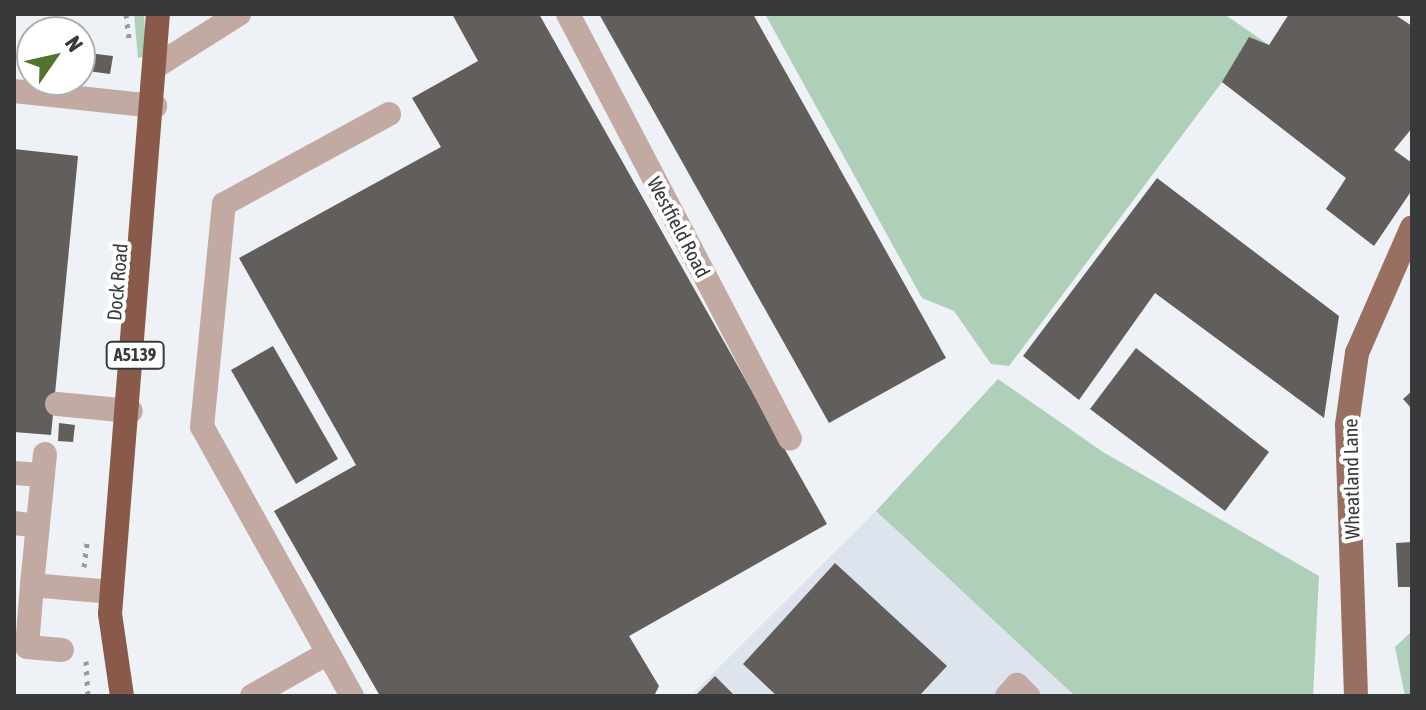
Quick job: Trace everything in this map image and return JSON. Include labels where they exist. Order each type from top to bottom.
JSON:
[{"type":"highway","name":"Dock Road","points":[[122,696],[112,592],[131,411],[158,65],[158,14]]},
{"type":"main road","name":"Wheatland Lane","points":[[1356,696],[1347,425],[1357,353],[1412,227]]},
{"type":"street","points":[[158,65],[213,23],[239,14]]},
{"type":"street","name":"Westfield Road","points":[[568,14],[790,439]]},
{"type":"street","points":[[14,91],[155,106]]},
{"type":"street","points":[[352,696],[202,427],[224,204],[389,114]]},
{"type":"street","points":[[57,404],[131,411]]},
{"type":"street","points":[[14,473],[44,465],[26,524],[26,595],[21,646],[62,650]]},
{"type":"street","points":[[26,595],[112,592]]},
{"type":"street","points":[[252,696],[328,653]]},
{"type":"street","points":[[1007,696],[1017,685],[1028,696]]},
{"type":"shaded area","points":[[876,511],[1075,696],[690,696]]},
{"type":"green space","points":[[134,14],[144,14],[146,56],[138,58]]},
{"type":"green space","points":[[765,14],[1224,14],[1269,45],[1222,82],[1009,366],[991,364],[954,311],[922,298]]},
{"type":"green space","points":[[998,379],[1103,452],[1319,576],[1313,696],[1075,696],[876,511]]},
{"type":"green space","points":[[1412,631],[1412,696],[1405,696],[1395,647]]},
{"type":"building","points":[[452,14],[539,14],[827,524],[629,636],[659,686],[654,696],[380,696],[274,511],[356,465],[239,258],[441,147],[412,98],[478,61]]},
{"type":"building","points":[[599,14],[753,14],[946,358],[829,423]]},
{"type":"building","points":[[1289,14],[1394,14],[1412,26],[1412,128],[1394,150],[1412,163],[1412,190],[1374,246],[1326,209],[1346,178],[1222,82],[1249,37],[1269,45]]},
{"type":"building","points":[[96,54],[113,56],[110,74],[96,72]]},
{"type":"building","points":[[14,149],[78,156],[51,435],[14,432]]},
{"type":"building","points":[[1157,178],[1339,316],[1324,418],[1155,293],[1079,400],[1023,356]]},
{"type":"building","points":[[273,346],[338,459],[296,484],[231,370]]},
{"type":"building","points":[[1136,348],[1269,452],[1225,511],[1090,409]]},
{"type":"building","points":[[1412,391],[1412,409],[1403,399]]},
{"type":"building","points":[[59,423],[75,425],[73,442],[58,441]]},
{"type":"building","points":[[1412,542],[1412,587],[1398,587],[1396,543]]},
{"type":"building","points":[[835,563],[947,666],[919,696],[777,696],[743,664]]},
{"type":"building","points":[[715,676],[735,696],[695,696]]}]
